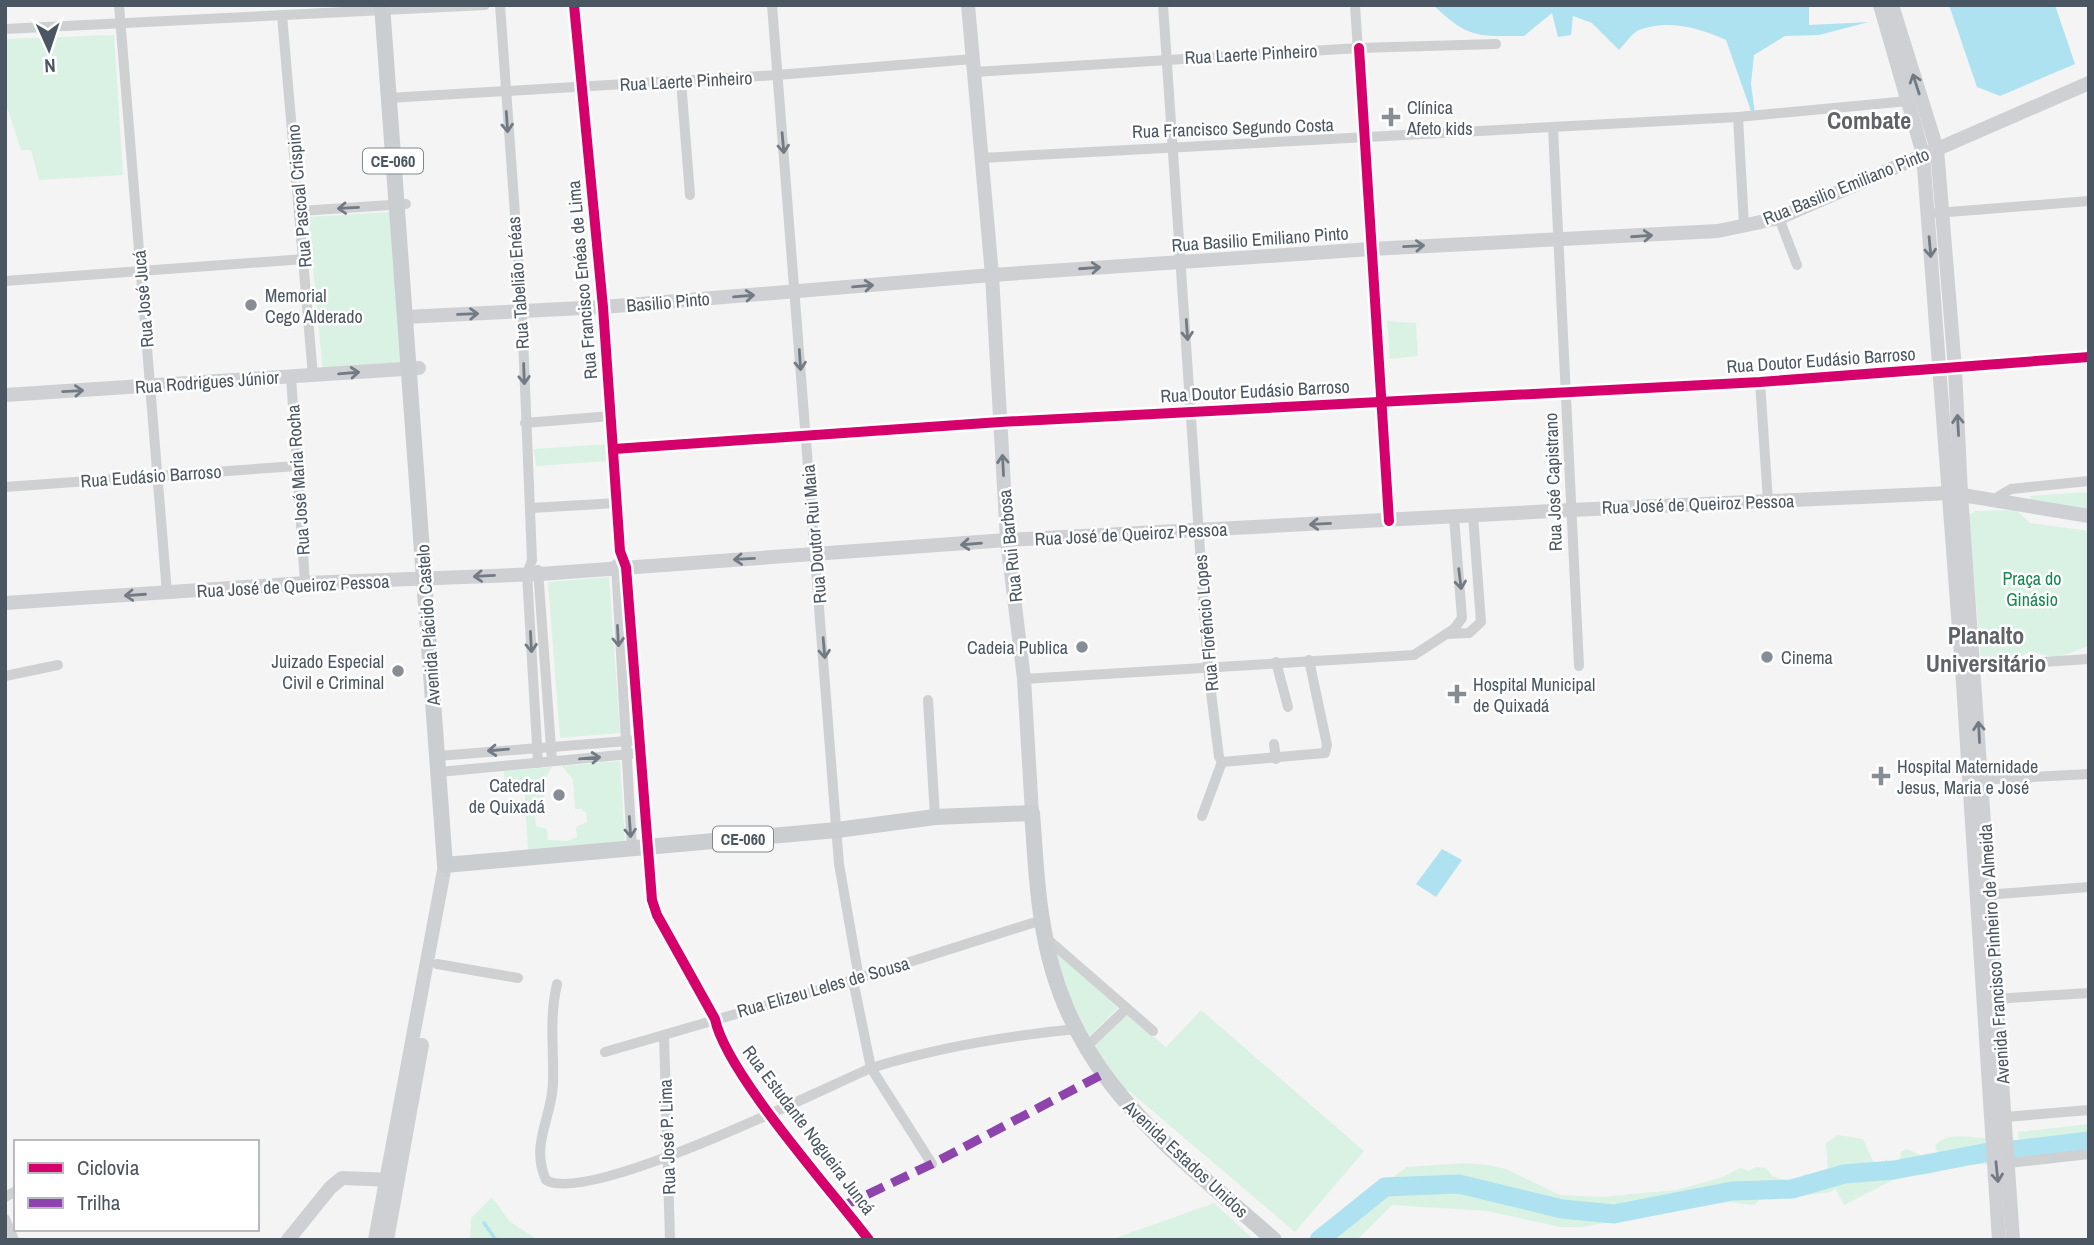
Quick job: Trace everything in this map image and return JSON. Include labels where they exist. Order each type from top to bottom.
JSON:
[{"type":"main road","name":"Rua Rui Barbosa","points":[[968,5],[992,275],[1007,540],[1024,679],[1042,920],[1059,991],[1085,1048],[1101,1074]]},
{"type":"main road","name":"Avenida Francisco Pinheiro de Almeida","points":[[1880,5],[1902,59],[1930,152],[1943,213],[1947,369],[2001,1145],[1999,1240]]},
{"type":"main road","name":"Avenida Francisco Pinheiro de Almeida","points":[[1892,5],[1908,101],[1930,152],[1927,213],[1947,369]]},
{"type":"main road","name":"Avenida Plácido Castelo","points":[[387,8],[450,864],[393,1180],[387,1240]]},
{"type":"main road","name":"Rua Basilio Emiliano Pinto","points":[[795,292],[992,275],[1371,249],[1718,231],[1779,218],[2089,83]]},
{"type":"main road","name":"Basilio Pinto","points":[[410,317],[603,307],[795,292]]},
{"type":"main road","name":"Rua Rodrigues Júnior","points":[[5,395],[414,369]]},
{"type":"main road","name":"Rua José de Queiroz Pessoa","points":[[5,603],[305,583],[429,579],[533,569],[620,568],[817,556],[1007,540],[1955,493],[2089,516]]},
{"type":"main road","name":"CE-060","points":[[450,864],[640,849],[836,830],[935,817],[1032,813]]},
{"type":"main road","name":"Avenida Plácido Castelo","points":[[418,1046],[437,964],[438,937]]},
{"type":"main road","name":"Avenida Francisco Pinheiro de Almeida","points":[[1991,999],[2006,1117],[2001,1145],[2009,1163],[2014,1240]]},
{"type":"main road","name":"Avenida Estados Unidos","points":[[1101,1074],[1156,1135],[1274,1240]]},
{"type":"main road","points":[[288,1240],[330,1188],[342,1178],[393,1180]]},
{"type":"main road","name":"Avenida Plácido Castelo","points":[[375,1240],[393,1180]]},
{"type":"street","name":"Rua José Jucá","points":[[119,5],[167,593]]},
{"type":"street","points":[[5,29],[485,5]]},
{"type":"street","name":"Rua Tabelião Enéas","points":[[500,5],[504,91],[522,312],[533,569]]},
{"type":"street","name":"Rua Francisco Enéas de Lima","points":[[574,5],[603,307],[620,568]]},
{"type":"street","name":"Rua Doutor Rui Maia","points":[[772,5],[842,890],[871,1068],[932,1164]]},
{"type":"street","name":"Rua Florêncio Lopes","points":[[1163,5],[1193,413],[1208,668],[1219,757],[1223,762]]},
{"type":"street","points":[[1355,5],[1389,521]]},
{"type":"street","name":"Rua Pascoal Crispino","points":[[282,15],[313,376]]},
{"type":"street","name":"Rua Laerte Pinheiro","points":[[394,98],[778,75],[1496,44]]},
{"type":"street","points":[[681,81],[690,195]]},
{"type":"street","name":"Rua Francisco Segundo Costa","points":[[981,158],[1363,140],[1738,117],[1908,101]]},
{"type":"street","points":[[1738,117],[1744,225]]},
{"type":"street","name":"Rua José Capistrano","points":[[1553,128],[1580,666]]},
{"type":"street","points":[[1927,213],[2089,201]]},
{"type":"street","points":[[300,211],[401,204]]},
{"type":"street","points":[[1779,218],[1797,265]]},
{"type":"street","points":[[5,281],[305,260]]},
{"type":"street","name":"Rua Doutor Eudásio Barroso","points":[[614,449],[805,438],[1000,422],[1760,382],[2089,357]]},
{"type":"street","name":"Rua José Maria Rocha","points":[[291,377],[305,583]]},
{"type":"street","points":[[1760,382],[1768,502]]},
{"type":"street","points":[[525,423],[611,416]]},
{"type":"street","name":"Rua Eudásio Barroso","points":[[5,487],[297,466]]},
{"type":"street","points":[[1994,499],[2011,489],[2089,481]]},
{"type":"street","points":[[531,508],[617,503]]},
{"type":"street","points":[[1446,634],[1469,633],[1481,622],[1473,516]]},
{"type":"street","points":[[1024,679],[1309,660],[1408,657],[1460,623],[1464,610],[1454,517]]},
{"type":"street","points":[[620,568],[641,753],[640,849]]},
{"type":"street","points":[[620,568],[624,741],[640,849]]},
{"type":"street","points":[[533,569],[552,761]]},
{"type":"street","points":[[533,569],[538,763]]},
{"type":"street","points":[[1969,667],[2089,659]]},
{"type":"street","points":[[1202,816],[1223,762],[1322,754],[1327,750],[1309,660]]},
{"type":"street","points":[[1276,662],[1288,707]]},
{"type":"street","points":[[5,676],[58,665]]},
{"type":"street","points":[[928,700],[935,817]]},
{"type":"street","points":[[443,763],[537,747],[640,740]]},
{"type":"street","points":[[1274,744],[1276,759]]},
{"type":"street","points":[[443,763],[538,763],[641,753]]},
{"type":"street","points":[[1975,780],[2089,774]]},
{"type":"street","name":"Rua Estudante Nogueira Juncá","points":[[640,849],[657,915],[715,1019],[720,1037],[770,1112],[870,1240]]},
{"type":"street","points":[[1984,895],[2089,887]]},
{"type":"street","name":"Rua Elizeu Leles de Sousa","points":[[605,1052],[856,979],[1042,920]]},
{"type":"street","points":[[1045,937],[1153,1031]]},
{"type":"street","points":[[437,964],[518,978]]},
{"type":"street","points":[[557,984],[551,1028],[553,1091],[540,1145],[543,1173],[554,1185],[567,1185],[618,1174],[667,1158],[871,1068],[937,1048],[992,1037],[1076,1029]]},
{"type":"street","points":[[1991,999],[2089,993]]},
{"type":"street","points":[[1085,1048],[1127,1008]]},
{"type":"street","name":"Rua José P. Lima","points":[[664,1035],[670,1240]]},
{"type":"street","points":[[2006,1117],[2089,1110]]},
{"type":"street","points":[[2009,1163],[2089,1154]]},
{"type":"street","points":[[5,1219],[14,1240]]},
{"type":"green space","points":[[114,35],[123,175],[39,180],[31,150],[21,150],[5,101],[5,39]]},
{"type":"green space","points":[[392,212],[403,366],[323,372],[308,217]]},
{"type":"green space","points":[[1387,321],[1416,323],[1418,356],[1390,359]]},
{"type":"green space","points":[[610,444],[611,461],[536,466],[534,449]]},
{"type":"green space","points":[[2089,492],[2089,511],[2031,502],[2030,496]]},
{"type":"green space","name":"Praça do Ginásio","points":[[2016,510],[2030,523],[2089,531],[2089,646],[2056,658],[2030,651],[2014,661],[1981,663],[1969,515],[1975,511]]},
{"type":"green space","points":[[609,577],[620,733],[560,738],[548,582]]},
{"type":"green space","points":[[620,761],[625,843],[528,850],[524,783],[505,784],[504,771],[552,767],[543,782],[545,811],[535,817],[536,826],[547,829],[548,840],[568,841],[577,837],[576,827],[587,822],[586,813],[575,809],[573,780],[562,766]]},
{"type":"green space","points":[[1055,951],[1118,1008],[1087,1038],[1064,989]]},
{"type":"green space","points":[[1201,1010],[1364,1151],[1295,1232],[1128,1090],[1125,1093],[1091,1047],[1127,1013],[1166,1047]]},
{"type":"green space","points":[[2089,1124],[2089,1151],[2020,1158],[2018,1132]]},
{"type":"green space","points":[[1838,1135],[1863,1139],[1873,1161],[1884,1167],[1885,1159],[1894,1164],[1900,1158],[1901,1151],[1907,1149],[1921,1156],[1938,1154],[1935,1146],[1946,1138],[1987,1138],[1989,1164],[1964,1165],[1930,1174],[1903,1175],[1844,1205],[1835,1188],[1831,1192],[1808,1195],[1793,1191],[1791,1198],[1763,1197],[1754,1205],[1728,1202],[1581,1227],[1561,1227],[1487,1211],[1392,1205],[1357,1240],[1306,1240],[1407,1167],[1466,1163],[1487,1165],[1506,1169],[1560,1195],[1599,1197],[1677,1190],[1723,1177],[1740,1168],[1749,1171],[1756,1167],[1766,1168],[1772,1176],[1793,1183],[1805,1174],[1821,1178],[1828,1170],[1826,1143]]},
{"type":"green space","points":[[492,1197],[509,1221],[538,1240],[470,1240],[471,1218]]},
{"type":"green space","points":[[1214,1203],[1254,1240],[1112,1240],[1124,1235]]},
{"type":"water","points":[[1433,5],[1809,5],[1809,25],[1869,22],[1819,35],[1785,36],[1754,55],[1751,84],[1755,114],[1752,114],[1726,40],[1706,32],[1684,26],[1650,27],[1636,31],[1619,50],[1592,23],[1573,16],[1571,35],[1558,37],[1552,13],[1524,36],[1495,36],[1465,30]]},
{"type":"water","points":[[1949,5],[2055,5],[2075,64],[2000,96],[1977,87]]},
{"type":"water","points":[[1442,849],[1462,860],[1436,897],[1416,884]]},
{"type":"waterway","points":[[2013,1150],[2089,1141]]},
{"type":"waterway","points":[[1319,1240],[1385,1187],[1459,1184],[1562,1209],[1614,1214],[1732,1191],[1792,1189],[1844,1174],[1894,1170],[1989,1152]]},
{"type":"waterway","points":[[484,1223],[496,1240]]},
{"type":"marked path","points":[[843,1206],[932,1164],[1101,1075]]},
{"type":"cycle path","points":[[574,5],[603,307],[620,551],[626,567],[652,900],[657,915],[715,1019],[723,1042],[738,1069],[782,1131],[869,1240]]},
{"type":"cycle path","points":[[1359,48],[1389,521]]},
{"type":"cycle path","points":[[614,449],[1000,422],[1760,382],[2089,357]]},
{"type":"place","name":"Clínica Afeto kids","points":[[1391,117]]},
{"type":"place","name":"Memorial Cego Alderado","points":[[251,305]]},
{"type":"place","name":"Cadeia Publica","points":[[1082,647]]},
{"type":"place","name":"Cinema","points":[[1767,657]]},
{"type":"place","name":"Juizado Especial Civil e Criminal","points":[[398,671]]},
{"type":"place","name":"Hospital Municipal de Quixadá","points":[[1457,694]]},
{"type":"place","name":"Hospital Maternidade Jesus, Maria e José","points":[[1881,776]]},
{"type":"place","name":"Catedral de Quixadá","points":[[559,795]]},
{"type":"district","name":"Combate","points":[[1869,120]]},
{"type":"district","name":"Planalto Universitário","points":[[1986,649]]}]
